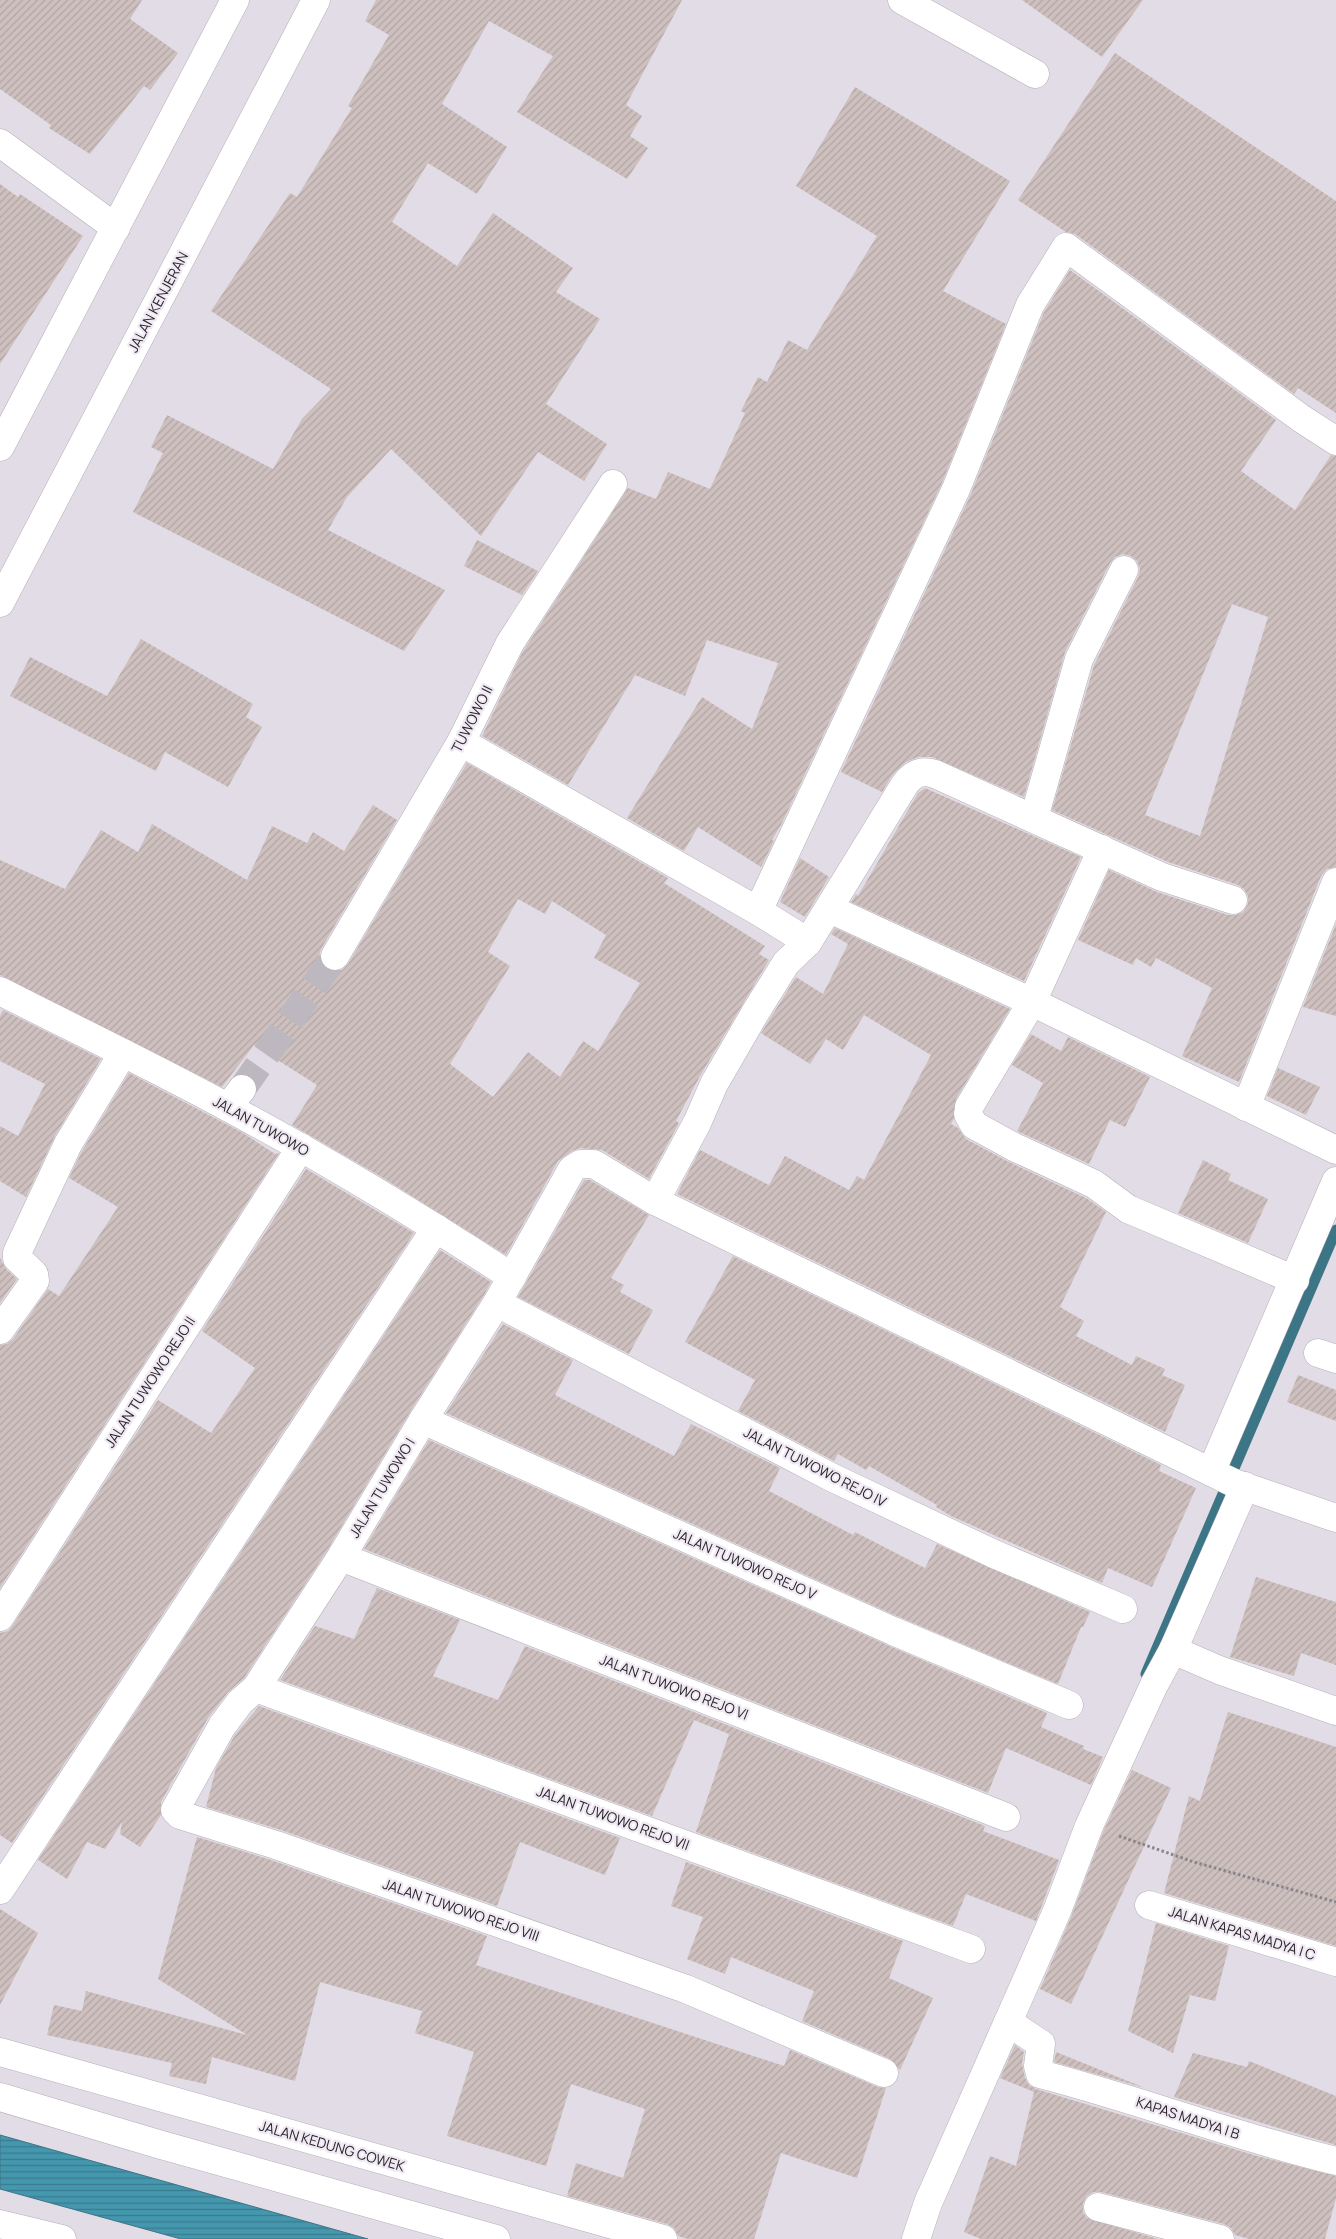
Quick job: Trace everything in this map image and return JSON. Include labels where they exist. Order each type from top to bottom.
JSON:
[{"type":"main road","points":[[0,447],[235,0]]},
{"type":"main road","name":"JALAN KENJERAN","points":[[0,603],[316,0]]},
{"type":"main road","points":[[902,0],[1035,74]]},
{"type":"main road","points":[[0,143],[116,228]]},
{"type":"main road","points":[[758,911],[956,489],[1030,305],[1066,247],[1302,419],[1336,441]]},
{"type":"main road","name":"TUWOWO II","points":[[335,956],[461,742],[510,643],[613,484]]},
{"type":"main road","points":[[1034,818],[1079,659],[1124,570]]},
{"type":"main road","points":[[461,742],[758,911],[808,942]]},
{"type":"main road","points":[[655,1201],[697,1123],[714,1084],[786,963],[808,942],[830,910],[905,784],[918,773],[925,771],[936,774],[1162,876],[1233,900]]},
{"type":"main road","points":[[1102,850],[1032,1002],[969,1107],[968,1114],[971,1123],[1014,1146],[1094,1184],[1128,1209],[1295,1280]]},
{"type":"main road","points":[[1246,1106],[1336,882]]},
{"type":"main road","points":[[830,910],[1032,1002],[1336,1150]]},
{"type":"main road","name":"JALAN TUWOWO","points":[[0,991],[123,1053],[235,1098],[300,1147],[436,1228],[512,1277]]},
{"type":"main road","points":[[0,1330],[35,1280],[34,1274],[17,1258],[17,1253],[68,1144],[123,1053]]},
{"type":"main road","name":"JALAN TUWOWO REJO II","points":[[0,1618],[300,1147]]},
{"type":"main road","name":"JALAN TUWOWO I","points":[[256,1688],[342,1557],[423,1420],[506,1308],[512,1277],[572,1169],[580,1164],[594,1164],[655,1201],[1227,1479],[1336,1518]]},
{"type":"main road","points":[[916,2239],[928,2203],[1057,1911],[1089,1826],[1154,1685],[1173,1650],[1227,1479],[1295,1280],[1336,1181]]},
{"type":"main road","points":[[0,1890],[436,1228]]},
{"type":"main road","name":"JALAN TUWOWO REJO IV","points":[[506,1308],[831,1477],[994,1554],[1123,1609]]},
{"type":"main road","name":"JALAN TUWOWO REJO V","points":[[423,1420],[893,1631],[1069,1705]]},
{"type":"main road","name":"JALAN TUWOWO REJO VI","points":[[342,1557],[1006,1817]]},
{"type":"main road","points":[[1173,1650],[1219,1670],[1336,1711]]},
{"type":"main road","name":"JALAN TUWOWO REJO VII","points":[[256,1688],[971,1949]]},
{"type":"main road","name":"JALAN TUWOWO REJO VIII","points":[[256,1688],[245,1696],[222,1726],[176,1805],[174,1810],[177,1814],[276,1845],[686,1989],[884,2073]]},
{"type":"main road","name":"JALAN KAPAS MADYA I C","points":[[1149,1905],[1336,1962]]},
{"type":"main road","name":"KAPAS MADYA I B","points":[[1008,2022],[1041,2044],[1038,2066],[1040,2074],[1096,2088],[1216,2127],[1336,2161]]},
{"type":"main road","name":"JALAN KEDUNG COWEK","points":[[0,2052],[663,2239]]},
{"type":"main road","points":[[0,2097],[158,2144],[496,2239]]},
{"type":"main road","points":[[1098,2207],[1220,2239]]},
{"type":"main road","points":[[0,2224],[62,2239]]},
{"type":"path","points":[[1089,1826],[1194,1862],[1336,1902]]},
{"type":"water","points":[[0,2135],[368,2239],[181,2239],[0,2189]]},
{"type":"building","points":[[0,0],[142,0],[130,19],[178,53],[150,90],[144,86],[90,154],[49,128],[51,125],[0,89]]},
{"type":"building","points":[[376,0],[682,0],[626,105],[642,116],[630,136],[648,148],[627,179],[517,112],[553,56],[489,21],[442,104],[507,147],[477,194],[428,163],[392,222],[457,266],[493,213],[573,268],[556,292],[600,319],[546,404],[607,444],[584,481],[538,452],[481,536],[391,449],[347,497],[328,530],[445,590],[404,651],[133,512],[163,453],[151,447],[167,415],[273,469],[302,419],[331,389],[211,311],[290,193],[297,197],[352,108],[348,106],[389,35],[365,21]]},
{"type":"building","points":[[1022,0],[1143,0],[1102,57]]},
{"type":"building","points":[[1115,53],[1336,201],[1336,413],[1298,388],[1294,394],[1075,234],[1066,232],[1018,200]]},
{"type":"building","points":[[855,87],[1010,181],[943,291],[1006,324],[942,483],[782,823],[772,840],[774,841],[761,867],[698,827],[684,851],[627,818],[702,697],[752,729],[778,663],[707,640],[685,696],[635,675],[568,785],[482,736],[522,653],[628,488],[656,499],[668,472],[710,489],[745,413],[741,411],[758,377],[767,382],[788,340],[807,350],[877,236],[796,186]]},
{"type":"building","points":[[0,184],[18,197],[20,194],[83,236],[0,364]]},
{"type":"building","points":[[1070,270],[1276,420],[1241,471],[1295,510],[1331,455],[1336,456],[1336,867],[1327,869],[1321,876],[1239,1082],[1182,1056],[1212,988],[1156,958],[1151,967],[1136,958],[1133,965],[1078,940],[1109,870],[1157,892],[1228,915],[1236,915],[1243,912],[1248,904],[1248,896],[1244,889],[1238,885],[1168,862],[1052,810],[1094,665],[1138,577],[1140,569],[1137,561],[1131,556],[1123,554],[1115,557],[1110,563],[1065,652],[1024,797],[932,757],[918,757],[906,762],[893,774],[882,792],[841,772],[970,496],[1044,312]],"holes":[[[1232,604],[1268,617],[1200,836],[1145,815]]]},
{"type":"building","points":[[477,540],[538,571],[522,595],[464,566]]},
{"type":"building","points":[[141,639],[253,704],[246,717],[262,727],[228,787],[165,752],[156,771],[10,696],[30,657],[107,696]]},
{"type":"building","points":[[467,763],[668,878],[664,883],[765,946],[759,954],[769,960],[700,1076],[676,1121],[679,1123],[649,1179],[602,1150],[580,1148],[572,1151],[558,1161],[506,1255],[380,1176],[292,1125],[317,1085],[254,1045],[222,1087],[0,975],[0,860],[65,889],[101,830],[138,852],[152,824],[247,880],[272,826],[307,843],[313,832],[344,851],[373,805],[397,820],[321,949],[319,956],[322,964],[334,972],[342,970],[348,964]],"holes":[[[518,899],[545,914],[552,901],[606,935],[594,958],[640,983],[598,1051],[583,1041],[560,1077],[528,1052],[493,1097],[450,1064],[510,966],[488,952]]]},
{"type":"building","points":[[925,788],[1081,857],[1024,981],[851,902],[856,894],[858,896],[918,793]]},
{"type":"building","points":[[800,858],[829,877],[805,917],[780,902]]},
{"type":"building","points":[[1336,924],[1336,1016],[1303,1007]]},
{"type":"building","points":[[835,928],[1010,1009],[956,1099],[954,1118],[951,1124],[958,1128],[966,1139],[1007,1161],[1086,1198],[1106,1212],[1060,1307],[1084,1321],[1076,1336],[1132,1365],[1136,1356],[1165,1369],[1162,1375],[1185,1385],[1165,1432],[677,1194],[700,1150],[769,1185],[785,1156],[849,1190],[857,1176],[864,1180],[931,1055],[864,1015],[843,1050],[826,1039],[810,1064],[761,1033],[796,977],[823,994],[848,944],[831,934]]},
{"type":"building","points":[[3,1010],[101,1059],[55,1136],[26,1197],[0,1181],[0,1126],[18,1136],[45,1084],[0,1061],[0,1016]]},
{"type":"building","points":[[1031,1034],[1061,1051],[1068,1037],[1150,1077],[1125,1127],[1110,1120],[1089,1164],[1017,1131],[1043,1083],[1012,1065]]},
{"type":"building","points":[[1278,1068],[1320,1087],[1306,1115],[1267,1096]]},
{"type":"building","points":[[129,1073],[243,1133],[275,1154],[279,1153],[0,1588],[0,1345],[7,1344],[13,1339],[48,1289],[59,1296],[118,1207],[69,1178],[82,1151]]},
{"type":"building","points":[[1203,1160],[1231,1174],[1228,1180],[1268,1199],[1248,1243],[1178,1213]]},
{"type":"building","points":[[306,1169],[414,1233],[12,1843],[0,1835],[0,1633],[8,1631],[13,1625],[158,1400],[211,1433],[255,1368],[202,1331]]},
{"type":"building","points":[[584,1180],[590,1180],[649,1215],[611,1278],[624,1285],[620,1292],[653,1310],[629,1354],[518,1297]]},
{"type":"building","points":[[440,1250],[491,1282],[484,1295],[410,1412],[328,1549],[244,1678],[228,1692],[208,1718],[161,1802],[161,1815],[140,1847],[120,1834],[122,1822],[105,1849],[87,1842],[67,1879],[38,1860]]},
{"type":"building","points":[[733,1256],[1161,1465],[1159,1471],[1196,1488],[1152,1587],[1108,1568],[1102,1583],[951,1516],[936,1507],[937,1505],[869,1466],[866,1470],[838,1454],[834,1461],[738,1411],[755,1380],[685,1342]]},
{"type":"building","points":[[0,1258],[6,1269],[17,1279],[0,1303]]},
{"type":"building","points":[[503,1324],[573,1360],[555,1395],[674,1456],[691,1424],[780,1468],[769,1491],[853,1535],[855,1532],[925,1568],[937,1544],[1090,1612],[1083,1627],[1081,1627],[1058,1684],[899,1617],[446,1413]]},
{"type":"building","points":[[1298,1375],[1336,1390],[1336,1421],[1287,1402]]},
{"type":"building","points":[[429,1440],[887,1645],[1047,1713],[1041,1727],[1084,1746],[1083,1749],[1103,1757],[1091,1785],[1006,1748],[988,1793],[364,1549]]},
{"type":"building","points":[[1256,1577],[1336,1602],[1336,1665],[1301,1653],[1294,1676],[1230,1657]]},
{"type":"building","points":[[377,1588],[460,1620],[433,1676],[498,1700],[525,1646],[985,1826],[983,1831],[1059,1860],[1036,1921],[966,1894],[953,1926],[696,1832],[729,1734],[694,1720],[652,1816],[280,1680],[315,1626],[354,1639]]},
{"type":"building","points":[[259,1706],[620,1838],[605,1875],[520,1842],[497,1906],[281,1830],[206,1807],[216,1768],[235,1735]]},
{"type":"building","points":[[1228,1712],[1336,1747],[1336,1946],[1164,1893],[1189,1796],[1200,1801]]},
{"type":"building","points":[[1132,1770],[1171,1788],[1071,2004],[1040,1989],[1071,1917],[1103,1832]]},
{"type":"building","points":[[197,1837],[271,1860],[487,1936],[476,1965],[784,2066],[790,2050],[878,2087],[886,2088],[857,2178],[781,2153],[754,2239],[688,2239],[678,2236],[674,2228],[667,2224],[567,2196],[576,2163],[623,2178],[645,2109],[571,2084],[546,2166],[447,2136],[474,2052],[415,2033],[422,2011],[320,1982],[295,2081],[212,2057],[206,2084],[169,2076],[172,2063],[47,2035],[54,2005],[82,2011],[86,1991],[247,2035],[158,1979]]},
{"type":"building","points":[[686,1862],[903,1941],[889,1978],[933,1998],[900,2070],[890,2059],[802,2021],[814,1991],[731,1957],[725,1974],[687,1959],[703,1917],[671,1906]]},
{"type":"building","points":[[0,1909],[38,1933],[0,2005]]},
{"type":"building","points":[[1156,1923],[1229,1946],[1215,2001],[1190,1995],[1173,2053],[1128,2031]]},
{"type":"building","points":[[1015,2045],[1024,2052],[1022,2064],[1025,2078],[1029,2085],[1036,2089],[1257,2156],[1336,2176],[1336,2198],[1325,2239],[1249,2239],[1235,2235],[1231,2228],[1224,2224],[1101,2192],[1093,2192],[1087,2196],[1083,2203],[1083,2212],[1087,2218],[1158,2239],[981,2239],[964,2232],[990,2156],[1016,2166],[1034,2092],[1000,2078]]},
{"type":"building","points":[[1056,2052],[1145,2088],[1054,2062]]},
{"type":"building","points":[[1193,2053],[1247,2067],[1249,2061],[1336,2096],[1336,2145],[1174,2097]]},
{"type":"waterway","points":[[1146,1674],[1336,1230]]},
{"type":"tunnel","points":[[242,1089],[335,956]]}]
